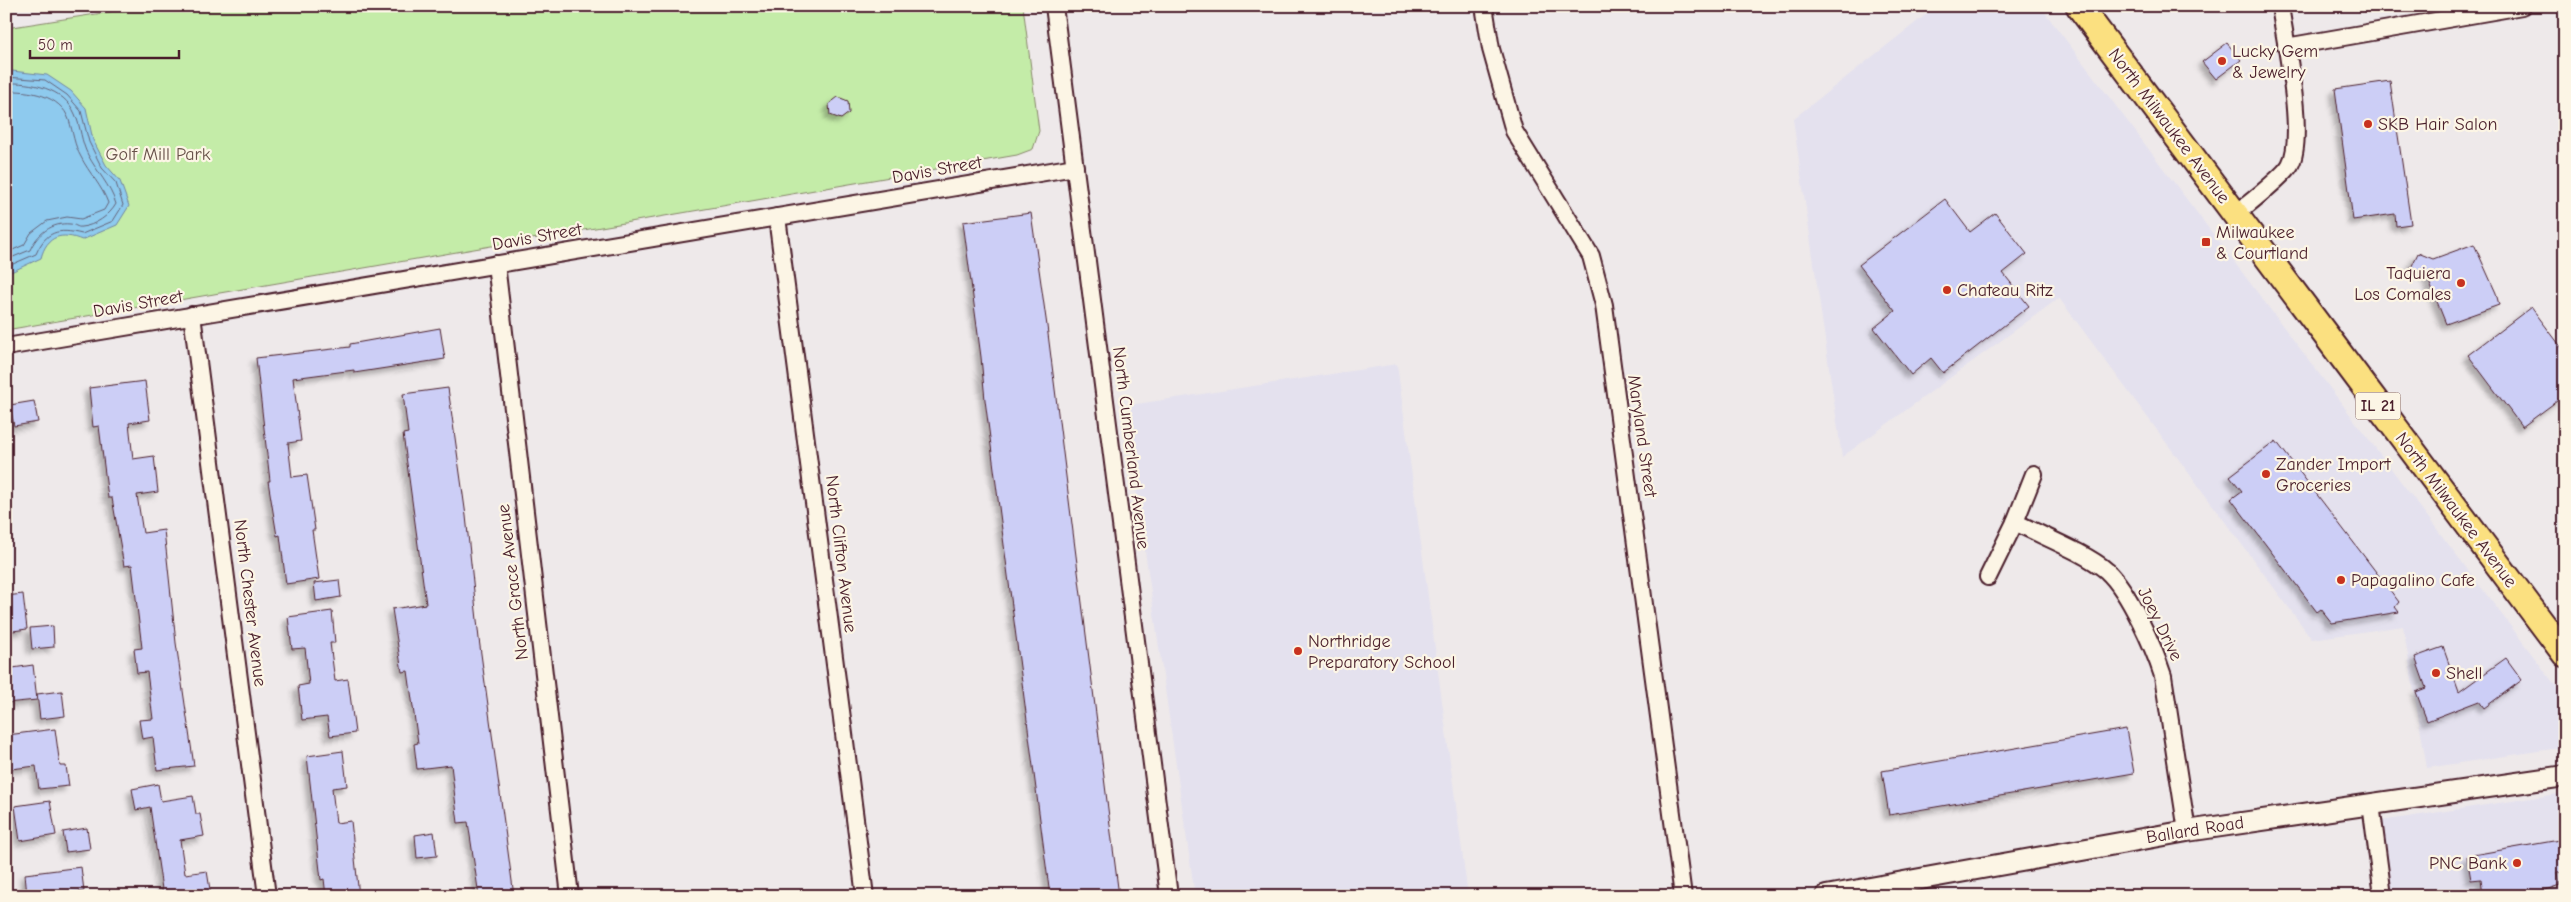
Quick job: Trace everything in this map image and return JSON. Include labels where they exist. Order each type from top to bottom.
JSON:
[{"type":"main road","name":"North Milwaukee Avenue","points":[[2079,6],[2565,654]]},
{"type":"street","name":"North Cumberland Avenue","points":[[1054,6],[1169,896]]},
{"type":"street","name":"Maryland Street","points":[[1484,6],[1492,49],[1514,131],[1591,256],[1604,305],[1683,896]]},
{"type":"street","points":[[2236,214],[2289,166],[2296,148],[2295,122],[2280,6]]},
{"type":"street","points":[[2286,47],[2522,6]]},
{"type":"street","name":"Davis Street","points":[[6,347],[1075,167]]},
{"type":"street","name":"North Clifton Avenue","points":[[777,217],[865,896]]},
{"type":"street","name":"North Grace Avenue","points":[[496,264],[570,896]]},
{"type":"street","name":"North Chester Avenue","points":[[192,315],[267,896]]},
{"type":"street","points":[[1988,577],[2015,522],[2034,474]]},
{"type":"street","name":"Joey Drive","points":[[2015,522],[2097,564],[2119,585],[2156,653],[2163,676],[2187,831]]},
{"type":"street","name":"Ballard Road","points":[[1826,896],[2187,831],[2565,776]]},
{"type":"street","points":[[2371,804],[2383,896]]},
{"type":"shaded area","points":[[1937,6],[2040,6],[2565,698],[2565,747],[2427,768],[2403,626],[2312,639],[2059,298],[1842,457],[1793,119]]},
{"type":"shaded area","name":"Northridge Preparatory School","points":[[1397,364],[1468,896],[1195,896],[1124,406]]},
{"type":"shaded area","points":[[2565,793],[2565,896],[2378,896],[2368,823]]},
{"type":"green space","name":"Golf Mill Park","points":[[148,6],[1023,6],[1039,131],[1033,149],[1017,155],[6,330],[6,28]]},
{"type":"water","points":[[6,72],[47,75],[71,91],[86,108],[93,140],[106,165],[120,181],[129,206],[117,225],[82,240],[68,236],[56,237],[47,244],[41,258],[11,272],[6,271]]},
{"type":"building","name":"Lucky Gem & Jewelry","points":[[2227,43],[2241,60],[2216,79],[2202,62]]},
{"type":"building","points":[[2390,81],[2411,224],[2396,226],[2395,214],[2353,220],[2335,89]]},
{"type":"building","points":[[838,97],[848,101],[849,113],[841,119],[830,115],[829,104]]},
{"type":"building","name":"Chateau Ritz","points":[[1945,199],[1970,232],[1995,213],[2027,254],[2003,273],[2029,306],[1943,373],[1931,358],[1911,375],[1874,328],[1895,311],[1859,265]]},
{"type":"building","points":[[1031,213],[1119,896],[1050,896],[985,400],[963,222]]},
{"type":"building","name":"Taquiera Los Comales","points":[[2474,244],[2496,293],[2499,305],[2446,324],[2426,274],[2411,268],[2418,253],[2433,259]]},
{"type":"building","points":[[2531,307],[2565,352],[2565,395],[2522,427],[2468,355]]},
{"type":"building","points":[[440,328],[445,359],[354,373],[354,370],[293,378],[301,441],[288,443],[292,477],[307,475],[315,530],[312,530],[319,579],[286,584],[280,535],[277,536],[268,481],[270,481],[256,358],[350,347],[350,344]]},
{"type":"building","points":[[145,381],[150,420],[129,423],[133,459],[154,456],[158,492],[137,495],[143,533],[164,530],[176,643],[194,766],[157,770],[153,737],[142,739],[139,720],[153,719],[147,672],[137,673],[134,649],[142,648],[132,565],[124,566],[112,498],[108,498],[99,426],[93,427],[89,388]]},
{"type":"building","points":[[448,388],[466,516],[479,639],[514,896],[479,896],[468,822],[458,823],[451,765],[417,769],[414,744],[418,743],[408,671],[402,672],[392,609],[426,604],[403,434],[408,433],[403,394]]},
{"type":"building","points":[[34,401],[38,422],[14,426],[10,405]]},
{"type":"building","points":[[2276,441],[2399,602],[2395,607],[2399,612],[2332,623],[2321,609],[2317,612],[2231,499],[2242,491],[2230,476]]},
{"type":"building","points":[[339,580],[341,597],[316,601],[314,583]]},
{"type":"building","points":[[23,594],[27,629],[6,632],[6,596]]},
{"type":"building","points":[[332,611],[335,643],[330,643],[335,681],[348,679],[355,733],[330,736],[327,717],[302,720],[298,686],[309,684],[305,648],[292,649],[288,617]]},
{"type":"building","points":[[53,626],[54,647],[32,649],[30,628]]},
{"type":"building","points":[[2443,647],[2459,692],[2506,658],[2522,680],[2484,708],[2479,701],[2427,721],[2416,692],[2426,688],[2415,657]]},
{"type":"building","points":[[33,665],[37,700],[6,703],[6,669]]},
{"type":"building","points":[[62,691],[65,716],[40,719],[37,694]]},
{"type":"building","points":[[55,729],[60,766],[66,766],[69,786],[39,789],[36,766],[11,769],[7,735]]},
{"type":"building","points":[[2126,729],[2134,773],[1889,815],[1882,771]]},
{"type":"building","points":[[343,751],[347,786],[332,788],[336,823],[351,821],[359,896],[326,896],[324,879],[321,880],[307,756]]},
{"type":"building","points":[[158,784],[161,801],[193,796],[196,814],[200,814],[204,836],[180,840],[185,874],[207,871],[211,896],[163,896],[150,807],[136,810],[132,789]]},
{"type":"building","points":[[50,801],[56,835],[20,841],[15,806]]},
{"type":"building","points":[[87,828],[90,849],[66,852],[63,832]]},
{"type":"building","points":[[434,832],[437,856],[417,858],[415,835]]},
{"type":"building","name":"PNC Bank","points":[[2565,839],[2565,871],[2558,872],[2560,885],[2527,896],[2483,896],[2481,879],[2471,880],[2467,856]]},
{"type":"building","points":[[81,867],[84,891],[62,894],[63,896],[27,896],[25,874]]},
{"type":"place","name":"Lucky Gem & Jewelry","points":[[2222,61]]},
{"type":"place","name":"SKB Hair Salon","points":[[2368,124]]},
{"type":"place","name":"Milwaukee & Courtland","points":[[2206,242]]},
{"type":"place","name":"Taquiera Los Comales","points":[[2461,283]]},
{"type":"place","name":"Chateau Ritz","points":[[1947,290]]},
{"type":"place","name":"Zander Import Groceries","points":[[2266,474]]},
{"type":"place","name":"Papagalino Cafe","points":[[2341,580]]},
{"type":"place","name":"Northridge Preparatory School","points":[[1298,651]]},
{"type":"place","name":"Shell","points":[[2436,673]]},
{"type":"place","name":"PNC Bank","points":[[2517,863]]}]
